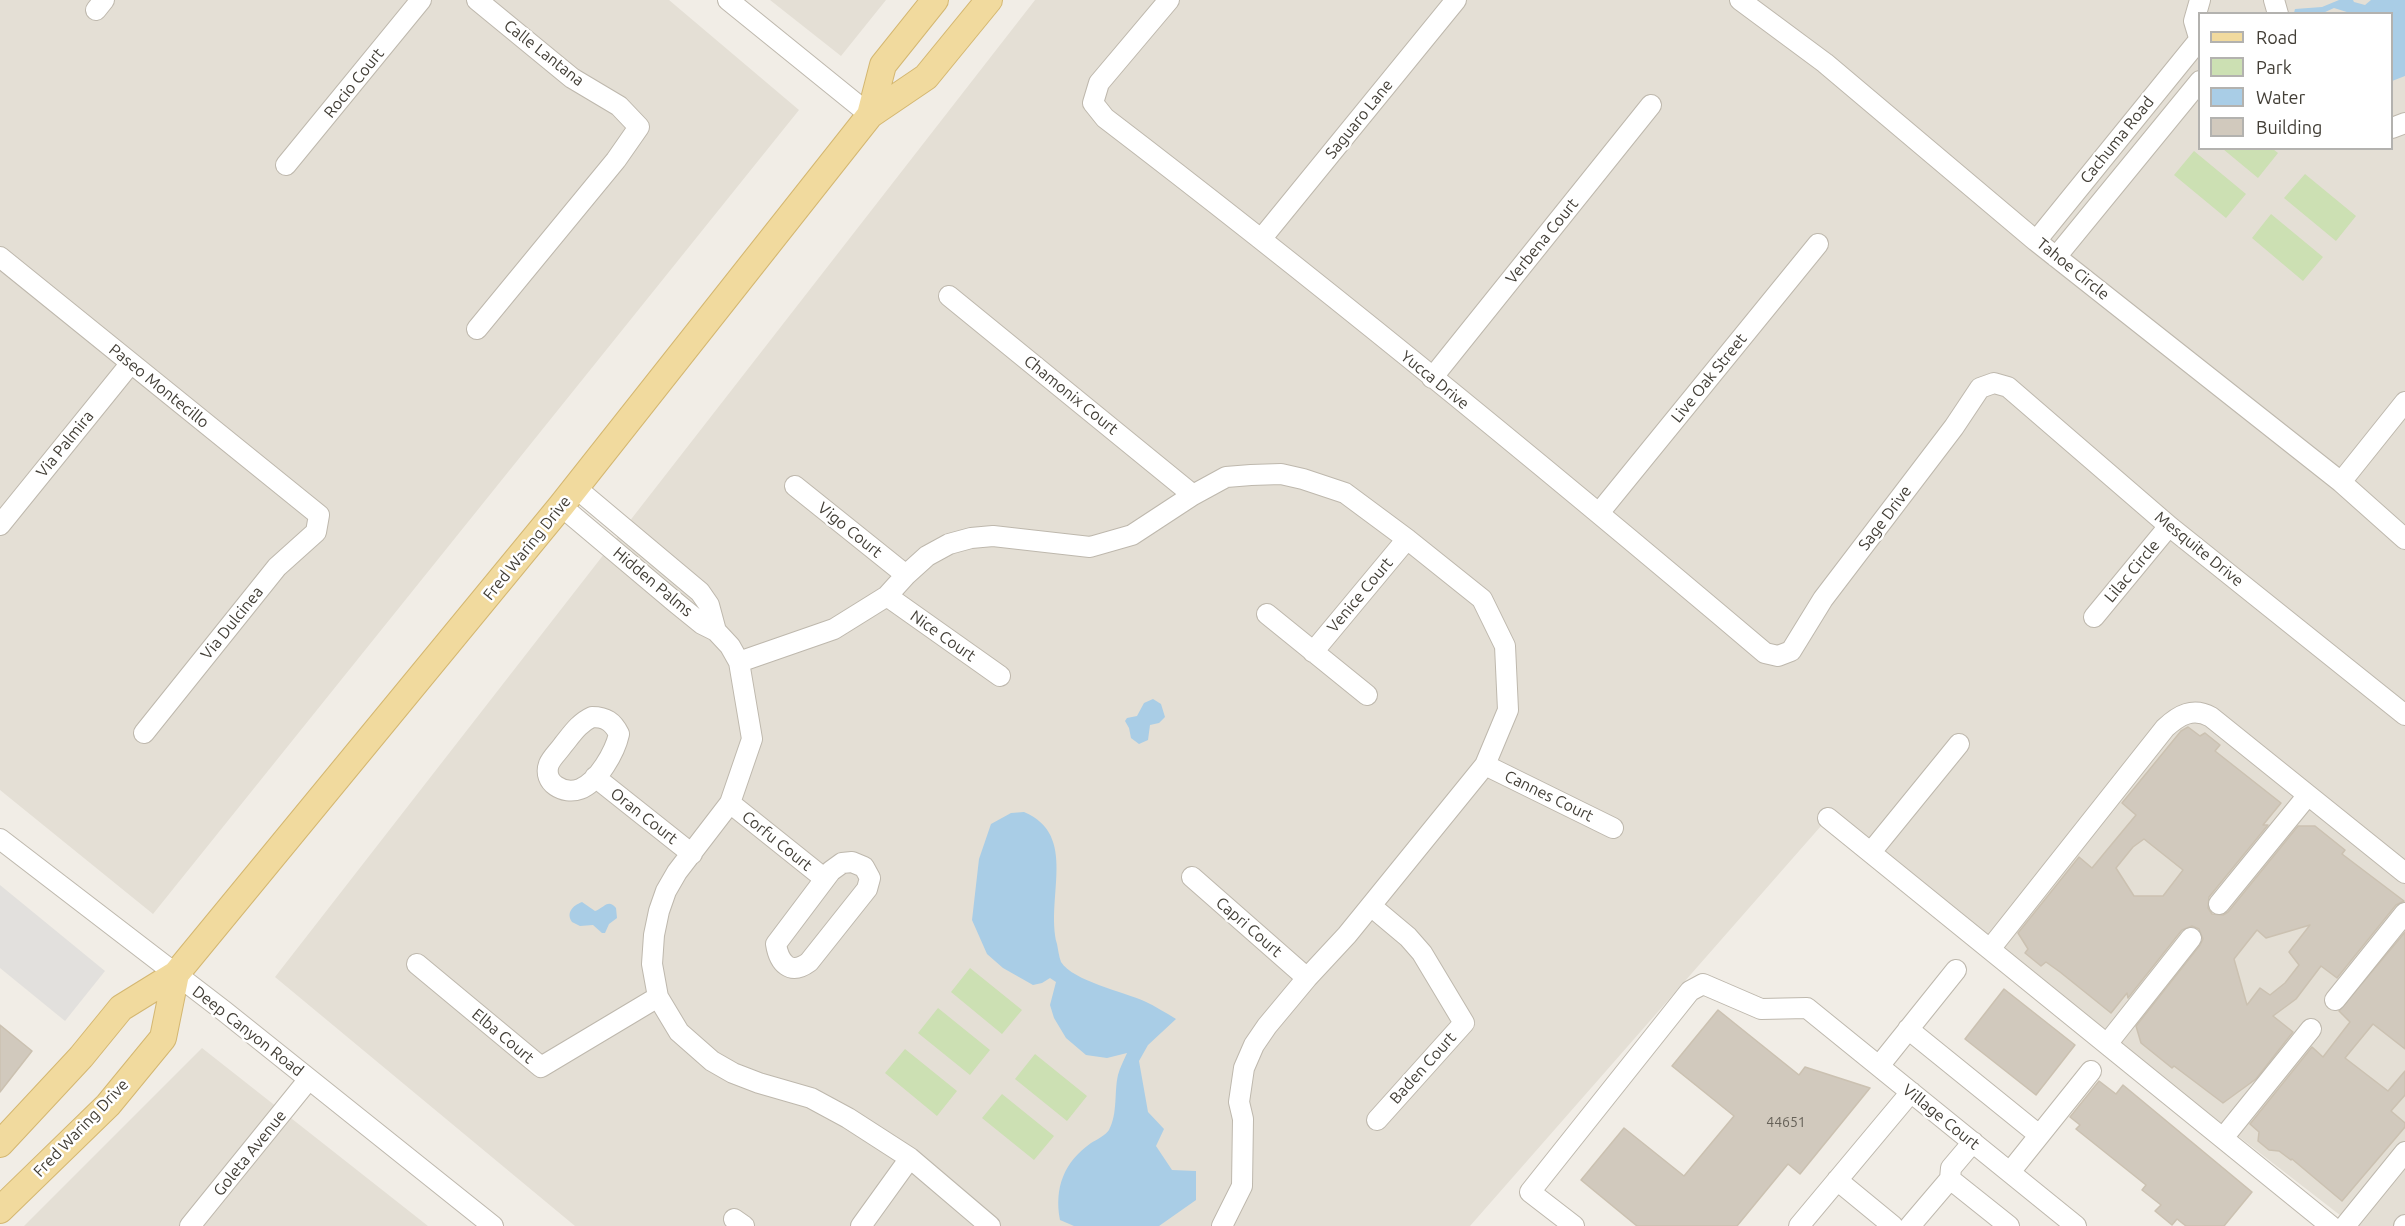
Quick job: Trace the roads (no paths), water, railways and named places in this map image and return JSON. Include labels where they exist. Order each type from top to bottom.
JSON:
[{"type":"main road","name":"Fred Waring Drive","points":[[870,115],[883,65],[935,0]]},
{"type":"main road","name":"Fred Waring Drive","points":[[0,1144],[81,1057],[121,1008],[176,974],[568,497],[870,115],[926,77],[989,0]]},
{"type":"main road","name":"Fred Waring Drive","points":[[0,1210],[108,1105],[163,1038],[176,974]]},
{"type":"street","name":"Rocio Court","points":[[286,165],[421,0]]},
{"type":"street","name":"Calle Lantana","points":[[477,0],[572,78],[619,106],[639,127],[616,160],[477,329]]},
{"type":"street","name":"Yucca Drive","points":[[1169,0],[1099,83],[1093,103],[1105,118],[1262,238],[1599,513],[1765,653],[1778,656]]},
{"type":"street","name":"Saguaro Lane","points":[[1262,238],[1456,0]]},
{"type":"street","name":"Tahoe Circle","points":[[1740,0],[1825,63],[2036,241],[2341,482],[2405,539]]},
{"type":"street","points":[[2198,36],[2194,21],[2200,0]]},
{"type":"street","points":[[739,3],[870,115]]},
{"type":"street","name":"Cachuma Road","points":[[2036,241],[2198,41]]},
{"type":"street","name":"Cachuma Road","points":[[2056,257],[2198,82]]},
{"type":"street","name":"Verbena Court","points":[[1432,378],[1652,105]]},
{"type":"street","name":"Live Oak Street","points":[[1599,513],[1818,244]]},
{"type":"street","name":"Paseo Montecillo","points":[[0,257],[319,515]]},
{"type":"street","name":"Chamonix Court","points":[[949,296],[1193,495]]},
{"type":"street","name":"Via Palmira","points":[[0,525],[131,363]]},
{"type":"street","name":"Mesquite Drive","points":[[1994,383],[2008,387],[2169,526],[2405,715]]},
{"type":"street","name":"Sage Drive","points":[[1778,656],[1791,651],[1823,599],[1954,428],[1980,388],[1994,383]]},
{"type":"street","points":[[2341,482],[2405,402]]},
{"type":"street","points":[[990,1226],[910,1158],[848,1118],[811,1098],[759,1083],[733,1073],[712,1061],[679,1032],[658,997],[652,964],[654,935],[666,891],[730,804],[752,739],[740,662],[834,629],[887,596],[927,556],[949,544],[971,538],[993,536],[1090,547],[1132,535],[1193,495],[1226,477],[1281,474],[1345,493],[1407,538],[1482,599],[1505,646],[1508,710],[1485,765],[1347,935],[1267,1026],[1254,1045],[1244,1068],[1239,1102],[1243,1119],[1242,1186],[1222,1226]]},
{"type":"street","name":"Vigo Court","points":[[795,486],[906,575]]},
{"type":"street","points":[[568,497],[676,571],[705,598],[716,631]]},
{"type":"street","name":"Hidden Palms","points":[[568,497],[661,590],[702,624],[716,631],[730,646],[740,662]]},
{"type":"street","name":"Via Dulcinea","points":[[144,733],[277,567],[315,532],[319,515]]},
{"type":"street","name":"Lilac Circle","points":[[2094,617],[2169,526]]},
{"type":"street","name":"Venice Court","points":[[1313,652],[1407,538]]},
{"type":"street","points":[[661,590],[676,571]]},
{"type":"street","name":"Nice Court","points":[[887,596],[1000,676]]},
{"type":"street","points":[[1267,614],[1367,696]]},
{"type":"street","points":[[1990,949],[2165,728],[2183,714],[2204,713],[2211,717],[2405,873]]},
{"type":"street","points":[[1871,852],[1959,744]]},
{"type":"street","name":"Cannes Court","points":[[1485,765],[1613,828]]},
{"type":"street","name":"Oran Court","points":[[596,777],[692,854]]},
{"type":"street","points":[[2219,904],[2308,795]]},
{"type":"street","name":"Corfu Court","points":[[730,804],[825,879]]},
{"type":"street","points":[[1828,818],[2331,1226]]},
{"type":"street","name":"Deep Canyon Road","points":[[0,839],[176,974],[493,1226]]},
{"type":"street","points":[[852,862],[864,867],[870,878],[867,890],[809,962],[801,968],[793,969],[784,964],[778,956],[776,944],[825,879],[842,863],[852,862]]},
{"type":"street","name":"Capri Court","points":[[1192,877],[1307,978]]},
{"type":"street","name":"Baden Court","points":[[1371,906],[1422,953],[1464,1023],[1377,1120]]},
{"type":"street","points":[[2335,1000],[2405,913]]},
{"type":"street","points":[[2107,1044],[2191,938]]},
{"type":"street","name":"Elba Court","points":[[417,964],[540,1067],[658,997]]},
{"type":"street","points":[[1879,1066],[1956,970]]},
{"type":"street","name":"Village Court","points":[[1574,1226],[1530,1192],[1690,991],[1703,984],[1761,1009],[1806,1008],[2010,1172],[2072,1225]]},
{"type":"street","points":[[1908,1029],[2039,1135]]},
{"type":"street","points":[[2223,1138],[2311,1029]]},
{"type":"street","points":[[2010,1172],[2091,1071]]},
{"type":"street","name":"Goleta Avenue","points":[[190,1226],[309,1079]]},
{"type":"street","points":[[1799,1226],[1911,1092]]},
{"type":"street","points":[[1910,1226],[1950,1179],[1951,1168],[1973,1142]]},
{"type":"street","points":[[2345,1226],[2405,1152]]},
{"type":"street","points":[[861,1226],[910,1158]]},
{"type":"street","points":[[1950,1179],[2008,1226]]},
{"type":"street","points":[[1837,1180],[1893,1226]]},
{"type":"water","points":[[2339,0],[2353,0],[2365,5],[2371,0],[2405,0],[2405,76],[2393,81],[2393,12],[2347,12],[2334,8],[2325,12],[2294,12],[2295,9],[2322,7]]},
{"type":"water","points":[[1153,699],[1161,704],[1165,717],[1159,723],[1150,725],[1148,740],[1139,744],[1131,738],[1125,721],[1127,718],[1137,716],[1144,703]]},
{"type":"water","points":[[1024,812],[1041,822],[1051,836],[1055,852],[1057,869],[1054,926],[1061,962],[1076,975],[1144,1001],[1176,1019],[1148,1045],[1139,1061],[1148,1112],[1164,1129],[1156,1146],[1172,1170],[1196,1171],[1196,1200],[1159,1226],[1074,1226],[1060,1220],[1059,1197],[1063,1177],[1082,1150],[1109,1130],[1114,1117],[1118,1075],[1127,1053],[1107,1058],[1086,1055],[1066,1038],[1054,1018],[1050,1005],[1056,982],[1050,978],[1033,985],[1003,968],[987,954],[972,920],[979,859],[991,824],[1011,813]]},
{"type":"water","points":[[582,902],[595,911],[608,904],[616,908],[617,918],[609,924],[605,933],[593,925],[580,926],[572,922],[571,910]]}]
